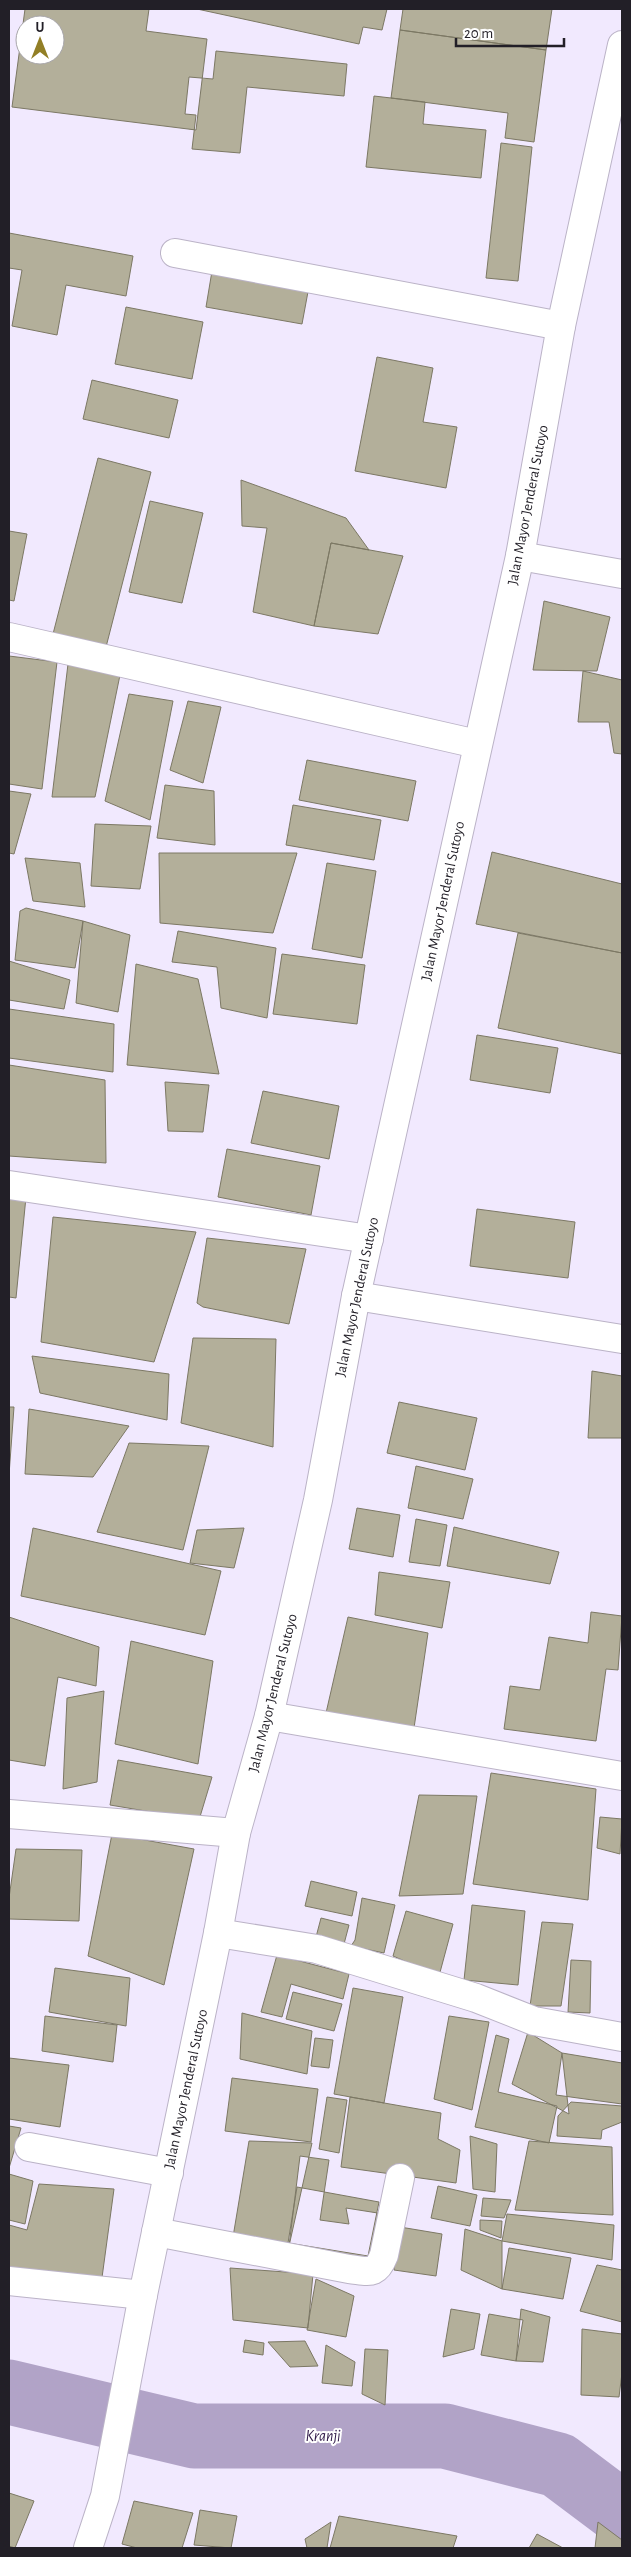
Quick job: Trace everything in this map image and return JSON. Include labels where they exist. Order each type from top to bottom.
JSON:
[{"type":"street","name":"Jalan Mayor Jenderal Sutoyo","points":[[88,2548],[105,2496],[142,2300],[218,1933],[236,1833],[269,1716],[318,1500],[356,1296],[520,556],[560,326],[622,45]]},
{"type":"street","points":[[175,253],[560,326]]},
{"type":"street","points":[[520,556],[622,574]]},
{"type":"street","points":[[9,637],[477,744]]},
{"type":"street","points":[[9,1185],[369,1239]]},
{"type":"street","points":[[356,1296],[622,1339]]},
{"type":"street","points":[[269,1716],[622,1776]]},
{"type":"street","points":[[9,1814],[236,1833]]},
{"type":"street","points":[[218,1933],[317,1949],[476,1998],[534,2020],[622,2037]]},
{"type":"street","points":[[29,2147],[169,2173]]},
{"type":"street","points":[[156,2232],[349,2269],[374,2271],[380,2267],[384,2255],[400,2178]]},
{"type":"street","points":[[9,2281],[142,2300]]},
{"type":"building","points":[[25,9],[149,9],[146,31],[207,39],[196,130],[12,107],[18,65],[65,65],[65,15],[24,15]]},
{"type":"building","points":[[197,9],[387,9],[382,30],[363,27],[359,44]]},
{"type":"building","points":[[403,9],[552,9],[546,50],[400,30]]},
{"type":"building","points":[[400,30],[546,50],[534,142],[505,138],[508,113],[391,98]]},
{"type":"building","points":[[216,51],[347,64],[344,96],[247,87],[240,153],[192,149],[196,115],[185,114],[189,77],[213,79]]},
{"type":"building","points":[[374,96],[425,102],[423,124],[486,130],[481,178],[366,167]]},
{"type":"building","points":[[501,143],[532,147],[518,281],[486,278]]},
{"type":"building","points":[[9,233],[133,256],[126,296],[66,285],[57,335],[12,326],[22,270],[9,268]]},
{"type":"building","points":[[213,265],[310,281],[302,324],[206,307]]},
{"type":"building","points":[[126,307],[203,322],[192,379],[115,364]]},
{"type":"building","points":[[377,357],[433,368],[423,422],[457,427],[446,488],[355,471]]},
{"type":"building","points":[[92,380],[178,400],[169,438],[83,419]]},
{"type":"building","points":[[98,458],[151,472],[106,647],[53,634]]},
{"type":"building","points":[[241,480],[346,518],[369,550],[331,543],[314,626],[253,612],[267,528],[242,526]]},
{"type":"building","points":[[150,501],[203,513],[182,603],[129,592]]},
{"type":"building","points":[[9,531],[27,534],[14,601],[9,600]]},
{"type":"building","points":[[331,543],[403,556],[378,634],[314,626]]},
{"type":"building","points":[[544,601],[610,617],[597,671],[533,670]]},
{"type":"building","points":[[9,656],[57,662],[42,789],[9,784]]},
{"type":"building","points":[[68,664],[120,675],[95,797],[52,797]]},
{"type":"building","points":[[583,671],[622,680],[622,754],[614,753],[609,722],[578,722]]},
{"type":"building","points":[[129,694],[173,701],[150,820],[105,801]]},
{"type":"building","points":[[188,701],[221,707],[203,783],[170,770]]},
{"type":"building","points":[[307,760],[416,781],[408,821],[299,800]]},
{"type":"building","points":[[165,785],[214,791],[215,845],[157,838]]},
{"type":"building","points":[[9,791],[31,794],[14,854],[9,853]]},
{"type":"building","points":[[293,805],[381,820],[374,860],[286,845]]},
{"type":"building","points":[[95,824],[151,826],[140,889],[91,886]]},
{"type":"building","points":[[492,852],[622,884],[622,953],[476,924]]},
{"type":"building","points":[[159,853],[297,853],[273,933],[160,923]]},
{"type":"building","points":[[25,858],[80,863],[85,907],[33,901]]},
{"type":"building","points":[[327,863],[376,871],[362,958],[312,949]]},
{"type":"building","points":[[26,908],[83,921],[75,968],[15,960],[20,911]]},
{"type":"building","points":[[83,921],[130,935],[118,1012],[76,1003]]},
{"type":"building","points":[[178,931],[276,948],[267,1018],[221,1008],[217,967],[172,962]]},
{"type":"building","points":[[518,933],[622,953],[622,1054],[498,1028]]},
{"type":"building","points":[[282,954],[365,965],[357,1024],[273,1014]]},
{"type":"building","points":[[9,961],[70,980],[64,1009],[9,1000]]},
{"type":"building","points":[[136,964],[198,979],[219,1074],[127,1065]]},
{"type":"building","points":[[9,1009],[114,1024],[113,1072],[9,1058]]},
{"type":"building","points":[[477,1035],[558,1048],[550,1093],[470,1080]]},
{"type":"building","points":[[9,1065],[105,1080],[106,1163],[9,1156]]},
{"type":"building","points":[[165,1082],[209,1085],[203,1132],[168,1131]]},
{"type":"building","points":[[263,1091],[339,1106],[329,1159],[251,1143]]},
{"type":"building","points":[[227,1149],[320,1166],[311,1215],[218,1197]]},
{"type":"building","points":[[9,1197],[26,1197],[16,1298],[9,1297]]},
{"type":"building","points":[[477,1209],[575,1222],[568,1278],[470,1266]]},
{"type":"building","points":[[53,1217],[196,1232],[154,1362],[41,1342]]},
{"type":"building","points":[[207,1238],[306,1249],[289,1324],[203,1307],[197,1303]]},
{"type":"building","points":[[193,1338],[276,1339],[273,1447],[181,1423]]},
{"type":"building","points":[[32,1356],[169,1374],[167,1420],[40,1393]]},
{"type":"building","points":[[592,1371],[622,1376],[622,1438],[588,1438]]},
{"type":"building","points":[[399,1402],[477,1418],[465,1470],[387,1453]]},
{"type":"building","points":[[9,1407],[14,1407],[9,1475]]},
{"type":"building","points":[[29,1409],[129,1426],[93,1477],[25,1474]]},
{"type":"building","points":[[129,1443],[209,1446],[183,1550],[97,1532]]},
{"type":"building","points":[[416,1466],[473,1479],[463,1519],[408,1508]]},
{"type":"building","points":[[357,1508],[400,1515],[393,1557],[349,1549]]},
{"type":"building","points":[[416,1519],[447,1525],[440,1566],[409,1562]]},
{"type":"building","points":[[454,1527],[559,1552],[550,1584],[447,1566]]},
{"type":"building","points":[[33,1528],[221,1571],[205,1635],[21,1596]]},
{"type":"building","points":[[244,1528],[234,1568],[190,1563],[197,1530]]},
{"type":"building","points":[[379,1572],[450,1582],[442,1628],[375,1615]]},
{"type":"building","points":[[591,1612],[622,1616],[618,1670],[606,1669],[596,1741],[504,1729],[510,1686],[540,1690],[549,1637],[588,1643]]},
{"type":"building","points":[[9,1617],[99,1647],[96,1686],[58,1677],[45,1766],[9,1760]]},
{"type":"building","points":[[348,1617],[428,1633],[414,1728],[326,1713]]},
{"type":"building","points":[[131,1641],[213,1661],[198,1764],[115,1744]]},
{"type":"building","points":[[104,1691],[97,1782],[63,1789],[67,1698]]},
{"type":"building","points":[[118,1760],[212,1777],[199,1820],[110,1805]]},
{"type":"building","points":[[491,1773],[596,1789],[588,1900],[473,1884]]},
{"type":"building","points":[[419,1795],[477,1796],[463,1894],[399,1896]]},
{"type":"building","points":[[600,1817],[622,1819],[620,1854],[597,1848]]},
{"type":"building","points":[[112,1834],[194,1849],[164,1985],[88,1956]]},
{"type":"building","points":[[16,1849],[82,1850],[79,1921],[9,1919],[9,1898]]},
{"type":"building","points":[[311,1881],[357,1892],[352,1916],[305,1906]]},
{"type":"building","points":[[362,1898],[395,1905],[384,1953],[351,1946],[355,1940]]},
{"type":"building","points":[[472,1905],[525,1911],[518,1985],[464,1980]]},
{"type":"building","points":[[406,1911],[453,1924],[439,1976],[393,1956]]},
{"type":"building","points":[[321,1918],[349,1925],[344,1944],[316,1937]]},
{"type":"building","points":[[542,1922],[573,1924],[561,2006],[530,2006]]},
{"type":"building","points":[[277,1955],[349,1974],[343,1999],[291,1984],[282,2017],[261,2012]]},
{"type":"building","points":[[571,1960],[591,1961],[590,2013],[568,2012]]},
{"type":"building","points":[[55,1968],[130,1978],[126,2026],[49,2012]]},
{"type":"building","points":[[353,1988],[403,1997],[384,2103],[334,2094]]},
{"type":"building","points":[[293,1992],[342,2004],[334,2031],[286,2019]]},
{"type":"building","points":[[242,2013],[312,2031],[307,2074],[240,2059]]},
{"type":"building","points":[[45,2016],[117,2025],[113,2062],[42,2051]]},
{"type":"building","points":[[449,2016],[489,2022],[472,2110],[434,2099]]},
{"type":"building","points":[[528,2032],[562,2053],[569,2114],[512,2084]]},
{"type":"building","points":[[496,2035],[509,2039],[498,2092],[557,2106],[549,2143],[475,2127]]},
{"type":"building","points":[[315,2038],[333,2040],[329,2068],[311,2066]]},
{"type":"building","points":[[562,2053],[622,2063],[622,2104],[556,2095]]},
{"type":"building","points":[[9,2058],[69,2065],[60,2127],[9,2119]]},
{"type":"building","points":[[232,2078],[318,2089],[311,2142],[225,2131]]},
{"type":"building","points":[[327,2097],[347,2100],[339,2153],[319,2149]]},
{"type":"building","points":[[350,2097],[441,2113],[438,2139],[460,2150],[456,2183],[341,2167]]},
{"type":"building","points":[[571,2102],[622,2106],[622,2122],[602,2130],[601,2139],[557,2136],[558,2116]]},
{"type":"building","points":[[9,2126],[21,2128],[9,2168]]},
{"type":"building","points":[[470,2136],[497,2144],[495,2192],[473,2189]]},
{"type":"building","points":[[249,2141],[312,2143],[289,2246],[233,2237]]},
{"type":"building","points":[[529,2141],[612,2147],[613,2215],[515,2210]]},
{"type":"building","points":[[300,2156],[329,2160],[320,2220],[349,2224],[346,2208],[384,2214],[376,2265],[289,2246]]},
{"type":"building","points":[[9,2174],[33,2181],[25,2224],[9,2220]]},
{"type":"building","points":[[39,2184],[114,2189],[101,2285],[9,2275],[9,2225],[27,2230]]},
{"type":"building","points":[[438,2186],[477,2195],[470,2226],[431,2218]]},
{"type":"building","points":[[297,2187],[379,2202],[368,2256],[288,2243]]},
{"type":"building","points":[[483,2198],[511,2200],[504,2218],[481,2216]]},
{"type":"building","points":[[507,2214],[614,2225],[612,2260],[502,2241]]},
{"type":"building","points":[[480,2220],[502,2221],[501,2238],[480,2230]]},
{"type":"building","points":[[400,2227],[442,2234],[436,2276],[394,2270]]},
{"type":"building","points":[[465,2229],[502,2241],[502,2289],[461,2270]]},
{"type":"building","points":[[509,2248],[571,2258],[563,2299],[502,2289]]},
{"type":"building","points":[[597,2265],[622,2270],[622,2322],[580,2311]]},
{"type":"building","points":[[230,2268],[313,2274],[308,2328],[233,2320]]},
{"type":"building","points":[[316,2279],[354,2296],[346,2337],[307,2330]]},
{"type":"building","points":[[451,2309],[480,2314],[474,2349],[443,2357]]},
{"type":"building","points":[[521,2309],[550,2317],[543,2362],[516,2361]]},
{"type":"building","points":[[489,2314],[523,2320],[516,2361],[481,2355]]},
{"type":"building","points":[[582,2329],[622,2334],[622,2373],[619,2397],[581,2395]]},
{"type":"building","points":[[245,2340],[264,2343],[263,2355],[243,2352]]},
{"type":"building","points":[[305,2341],[318,2366],[290,2367],[268,2342]]},
{"type":"building","points":[[326,2345],[355,2362],[352,2386],[322,2383]]},
{"type":"building","points":[[365,2349],[388,2350],[385,2405],[362,2394]]},
{"type":"building","points":[[9,2493],[34,2501],[15,2548],[9,2546]]},
{"type":"building","points":[[134,2501],[193,2513],[182,2548],[137,2548],[122,2544]]},
{"type":"building","points":[[200,2510],[237,2516],[231,2548],[194,2545]]},
{"type":"building","points":[[339,2516],[457,2536],[453,2548],[330,2548]]},
{"type":"building","points":[[331,2522],[327,2548],[307,2548],[305,2539]]},
{"type":"building","points":[[598,2522],[622,2540],[622,2548],[595,2548]]},
{"type":"building","points":[[537,2534],[563,2548],[529,2548]]},
{"type":"waterway","name":"Kranji","points":[[9,2392],[194,2436],[445,2436],[558,2465],[622,2513]]}]
